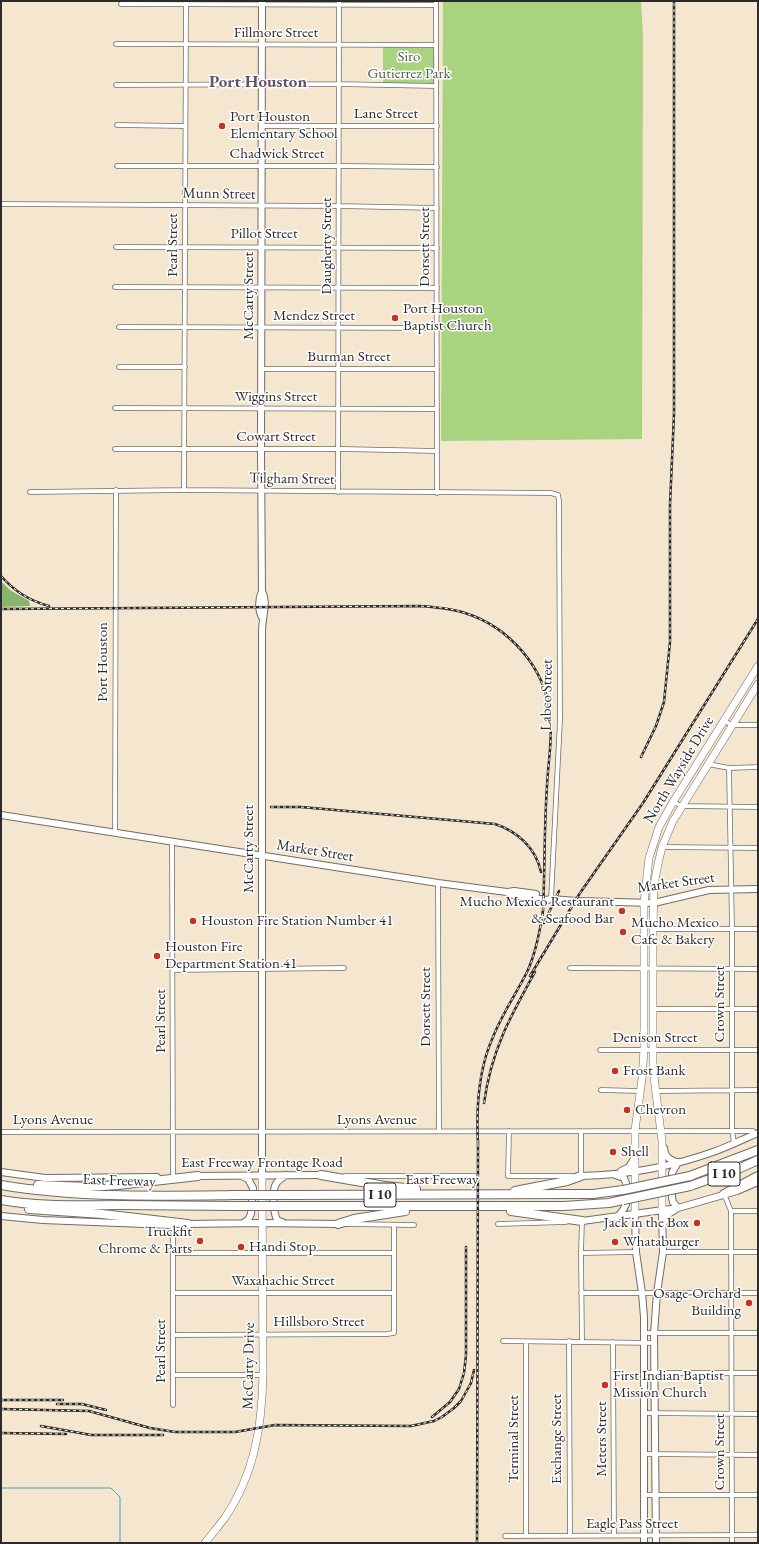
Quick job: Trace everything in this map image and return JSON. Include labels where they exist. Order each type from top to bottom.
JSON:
[{"type":"highway","name":"East Freeway","points":[[1,1184],[75,1194],[155,1196],[593,1194],[623,1190],[690,1176],[758,1150]]},
{"type":"highway","name":"East Freeway","points":[[5,1200],[76,1206],[564,1206],[609,1203],[690,1186],[758,1160]]},
{"type":"highway","points":[[321,1175],[395,1188],[445,1190],[468,1194]]},
{"type":"highway","points":[[1,1184],[88,1187],[198,1176]]},
{"type":"highway","points":[[508,1194],[519,1189],[567,1181],[581,1176]]},
{"type":"highway","points":[[724,1194],[758,1176]]},
{"type":"highway","points":[[5,1200],[29,1209],[110,1215],[188,1224]]},
{"type":"highway","points":[[461,1206],[520,1211],[582,1221]]},
{"type":"highway","points":[[338,1224],[354,1219],[390,1213],[450,1207]]},
{"type":"main road","name":"McCarty Street","points":[[262,2],[262,592],[259,597],[260,614],[263,619],[262,1176]]},
{"type":"main road","name":"North Wayside Drive","points":[[644,1543],[644,1333],[642,1293],[636,1252],[635,1130],[644,1049],[644,903],[647,870],[653,844],[659,827],[758,666]]},
{"type":"main road","name":"North Wayside Drive","points":[[656,1543],[656,1414],[654,1334],[657,1293],[663,1252],[662,1130],[655,1091],[653,1069],[653,929],[658,864],[662,847],[673,821],[758,683]]},
{"type":"main road","name":"Market Street","points":[[1,815],[438,883],[547,896],[551,899],[654,903],[709,890],[758,889]]},
{"type":"main road","points":[[581,1176],[613,1174],[663,1166],[712,1152],[756,1132]]},
{"type":"main road","points":[[662,1142],[666,1157],[670,1160],[678,1162]]},
{"type":"main road","points":[[613,1174],[626,1170],[632,1163],[635,1155]]},
{"type":"main road","points":[[678,1162],[672,1173],[672,1202],[678,1208]]},
{"type":"main road","name":"East Freeway Frontage Road","points":[[1,1172],[45,1178],[321,1175]]},
{"type":"main road","points":[[613,1174],[624,1178],[628,1202],[626,1207],[616,1218]]},
{"type":"main road","points":[[286,1175],[277,1182],[274,1188],[274,1214],[278,1221],[287,1224]]},
{"type":"main road","points":[[240,1176],[248,1179],[253,1188],[251,1214],[248,1220],[243,1223]]},
{"type":"main road","name":"McCarty Drive","points":[[205,1543],[229,1511],[250,1466],[260,1427],[263,1375],[262,1176]]},
{"type":"main road","points":[[616,1218],[678,1208],[737,1191],[758,1182]]},
{"type":"main road","points":[[663,1226],[668,1215],[678,1208]]},
{"type":"main road","points":[[1,1216],[50,1220],[173,1225],[243,1223],[338,1224]]},
{"type":"main road","points":[[582,1221],[624,1218],[635,1226]]},
{"type":"street","points":[[121,4],[186,2],[436,3]]},
{"type":"street","name":"Pearl Street","points":[[184,490],[186,2]]},
{"type":"street","name":"Daugherty Street","points":[[338,492],[339,3]]},
{"type":"street","name":"Dorsett Street","points":[[436,3],[438,328],[437,493]]},
{"type":"street","name":"Fillmore Street","points":[[116,44],[436,45]]},
{"type":"street","points":[[116,85],[263,86],[338,84],[436,86]]},
{"type":"street","points":[[117,126],[185,126]]},
{"type":"street","name":"Lane Street","points":[[262,126],[437,126]]},
{"type":"street","name":"Chadwick Street","points":[[118,166],[339,166],[437,168]]},
{"type":"street","name":"Munn Street","points":[[1,204],[437,208]]},
{"type":"street","name":"Pillot Street","points":[[116,247],[262,246],[437,248]]},
{"type":"street","points":[[115,287],[437,288]]},
{"type":"street","name":"Mendez Street","points":[[119,327],[438,328]]},
{"type":"street","points":[[120,367],[184,367]]},
{"type":"street","name":"Burman Street","points":[[261,369],[438,369]]},
{"type":"street","name":"Wiggins Street","points":[[115,408],[438,409]]},
{"type":"street","name":"Cowart Street","points":[[115,449],[338,449],[437,451]]},
{"type":"street","name":"Port Houston","points":[[115,833],[116,490]]},
{"type":"street","name":"Tilgham Street","points":[[30,492],[184,490],[554,494]]},
{"type":"street","name":"Labco Street","points":[[551,899],[560,720],[560,501],[558,495],[554,494]]},
{"type":"street","points":[[750,679],[758,683]]},
{"type":"street","points":[[724,721],[732,725],[758,725]]},
{"type":"street","points":[[708,764],[729,768],[758,767]]},
{"type":"street","name":"Crown Street","points":[[729,768],[732,929],[732,1130],[734,1143]]},
{"type":"street","points":[[673,802],[682,806],[758,807]]},
{"type":"street","name":"Pearl Street","points":[[172,842],[173,1177]]},
{"type":"street","points":[[662,847],[758,848]]},
{"type":"street","name":"Dorsett Street","points":[[438,883],[439,1132]]},
{"type":"street","points":[[653,929],[758,929]]},
{"type":"street","points":[[173,970],[344,968]]},
{"type":"street","points":[[570,968],[758,969]]},
{"type":"street","points":[[654,1009],[758,1009]]},
{"type":"street","name":"Denison Street","points":[[600,1050],[758,1050]]},
{"type":"street","points":[[601,1090],[640,1091]]},
{"type":"street","points":[[655,1091],[758,1090]]},
{"type":"street","name":"Lyons Avenue","points":[[1,1132],[262,1133],[635,1130],[732,1130],[756,1132]]},
{"type":"street","points":[[509,1131],[508,1176],[581,1176],[581,1131]]},
{"type":"street","name":"East Freeway Frontage Road","points":[[321,1175],[475,1176]]},
{"type":"street","name":"Crown Street","points":[[724,1194],[731,1211],[732,1543]]},
{"type":"street","points":[[731,1211],[758,1211]]},
{"type":"street","points":[[498,1224],[582,1221],[582,1342]]},
{"type":"street","points":[[338,1224],[414,1225]]},
{"type":"street","name":"Pearl Street","points":[[173,1225],[173,1405]]},
{"type":"street","points":[[394,1225],[394,1294]]},
{"type":"street","points":[[581,1252],[636,1252]]},
{"type":"street","points":[[663,1252],[758,1252]]},
{"type":"street","points":[[173,1253],[394,1253]]},
{"type":"street","name":"Waxahachie Street","points":[[173,1292],[394,1294]]},
{"type":"street","points":[[581,1293],[758,1293]]},
{"type":"street","name":"Hillsboro Street","points":[[173,1335],[394,1333],[394,1294]]},
{"type":"street","points":[[644,1333],[758,1333]]},
{"type":"street","points":[[503,1342],[569,1341],[655,1343]]},
{"type":"street","name":"Exchange Street","points":[[569,1341],[570,1536]]},
{"type":"street","name":"Terminal Street","points":[[526,1342],[526,1536]]},
{"type":"street","name":"Meters Street","points":[[614,1342],[614,1536]]},
{"type":"street","points":[[644,1373],[758,1373]]},
{"type":"street","points":[[173,1375],[263,1375]]},
{"type":"street","points":[[644,1414],[758,1414]]},
{"type":"street","points":[[644,1454],[758,1455]]},
{"type":"street","points":[[644,1495],[758,1495]]},
{"type":"street","name":"Eagle Pass Street","points":[[505,1536],[758,1535]]},
{"type":"green space","points":[[443,1],[641,1],[643,36],[642,439],[441,441]]},
{"type":"green space","name":"Siro Gutierrez Park","points":[[383,47],[434,49],[434,85],[383,85]]},
{"type":"green space","points":[[1,581],[10,590],[29,601],[30,606],[1,607]]},
{"type":"waterway","points":[[1,1488],[111,1488],[120,1497],[120,1543]]},
{"type":"railway","points":[[641,757],[656,726],[664,702],[670,642],[670,505],[674,414],[674,1]]},
{"type":"railway","points":[[1,576],[23,595],[49,606]]},
{"type":"railway","points":[[1,609],[420,606],[459,611],[481,619],[496,628],[522,651],[533,665],[541,680],[547,697],[551,723],[545,817],[543,911],[537,942],[530,965],[497,1029],[484,1063],[479,1089],[477,1117],[478,1144]]},
{"type":"railway","points":[[530,976],[580,893],[643,803],[758,619]]},
{"type":"railway","points":[[271,807],[301,807],[495,824],[511,831],[530,848],[535,855],[541,872]]},
{"type":"railway","points":[[544,923],[559,891]]},
{"type":"railway","points":[[484,1103],[491,1067],[503,1035],[517,1004],[535,972]]},
{"type":"railway","points":[[477,1543],[478,1140]]},
{"type":"railway","points":[[432,1417],[450,1402],[459,1389],[464,1373],[466,1355],[466,1247]]},
{"type":"railway","points":[[1,1409],[89,1411],[150,1428],[175,1432],[235,1432],[275,1425],[411,1426],[434,1421],[454,1408],[461,1401],[471,1383],[474,1370]]},
{"type":"railway","points":[[1,1400],[63,1400]]},
{"type":"railway","points":[[57,1404],[82,1404],[106,1410]]},
{"type":"railway","points":[[41,1426],[91,1435],[163,1435]]},
{"type":"railway","points":[[1,1433],[66,1434]]},
{"type":"place","name":"Port Houston Elementary School","points":[[222,126]]},
{"type":"place","name":"Port Houston Baptist Church","points":[[395,318]]},
{"type":"place","name":"Mucho Mexico Restaurant & Seafood Bar","points":[[622,911]]},
{"type":"place","name":"Houston Fire Station Number 41","points":[[193,921]]},
{"type":"place","name":"Mucho Mexico Cafe & Bakery","points":[[623,932]]},
{"type":"place","name":"Houston Fire Department Station 41","points":[[157,956]]},
{"type":"place","name":"Frost Bank","points":[[615,1071]]},
{"type":"place","name":"Chevron","points":[[627,1110]]},
{"type":"place","name":"Shell","points":[[613,1152]]},
{"type":"place","name":"Jack in the Box","points":[[697,1223]]},
{"type":"place","name":"Truckfit Chrome & Parts","points":[[200,1241]]},
{"type":"place","name":"Whataburger","points":[[615,1242]]},
{"type":"place","name":"Handi Stop","points":[[241,1247]]},
{"type":"place","name":"Osage-Orchard Building","points":[[749,1303]]},
{"type":"place","name":"First Indian Baptist Mission Church","points":[[605,1385]]},
{"type":"district","name":"Port Houston","points":[[258,82]]}]
